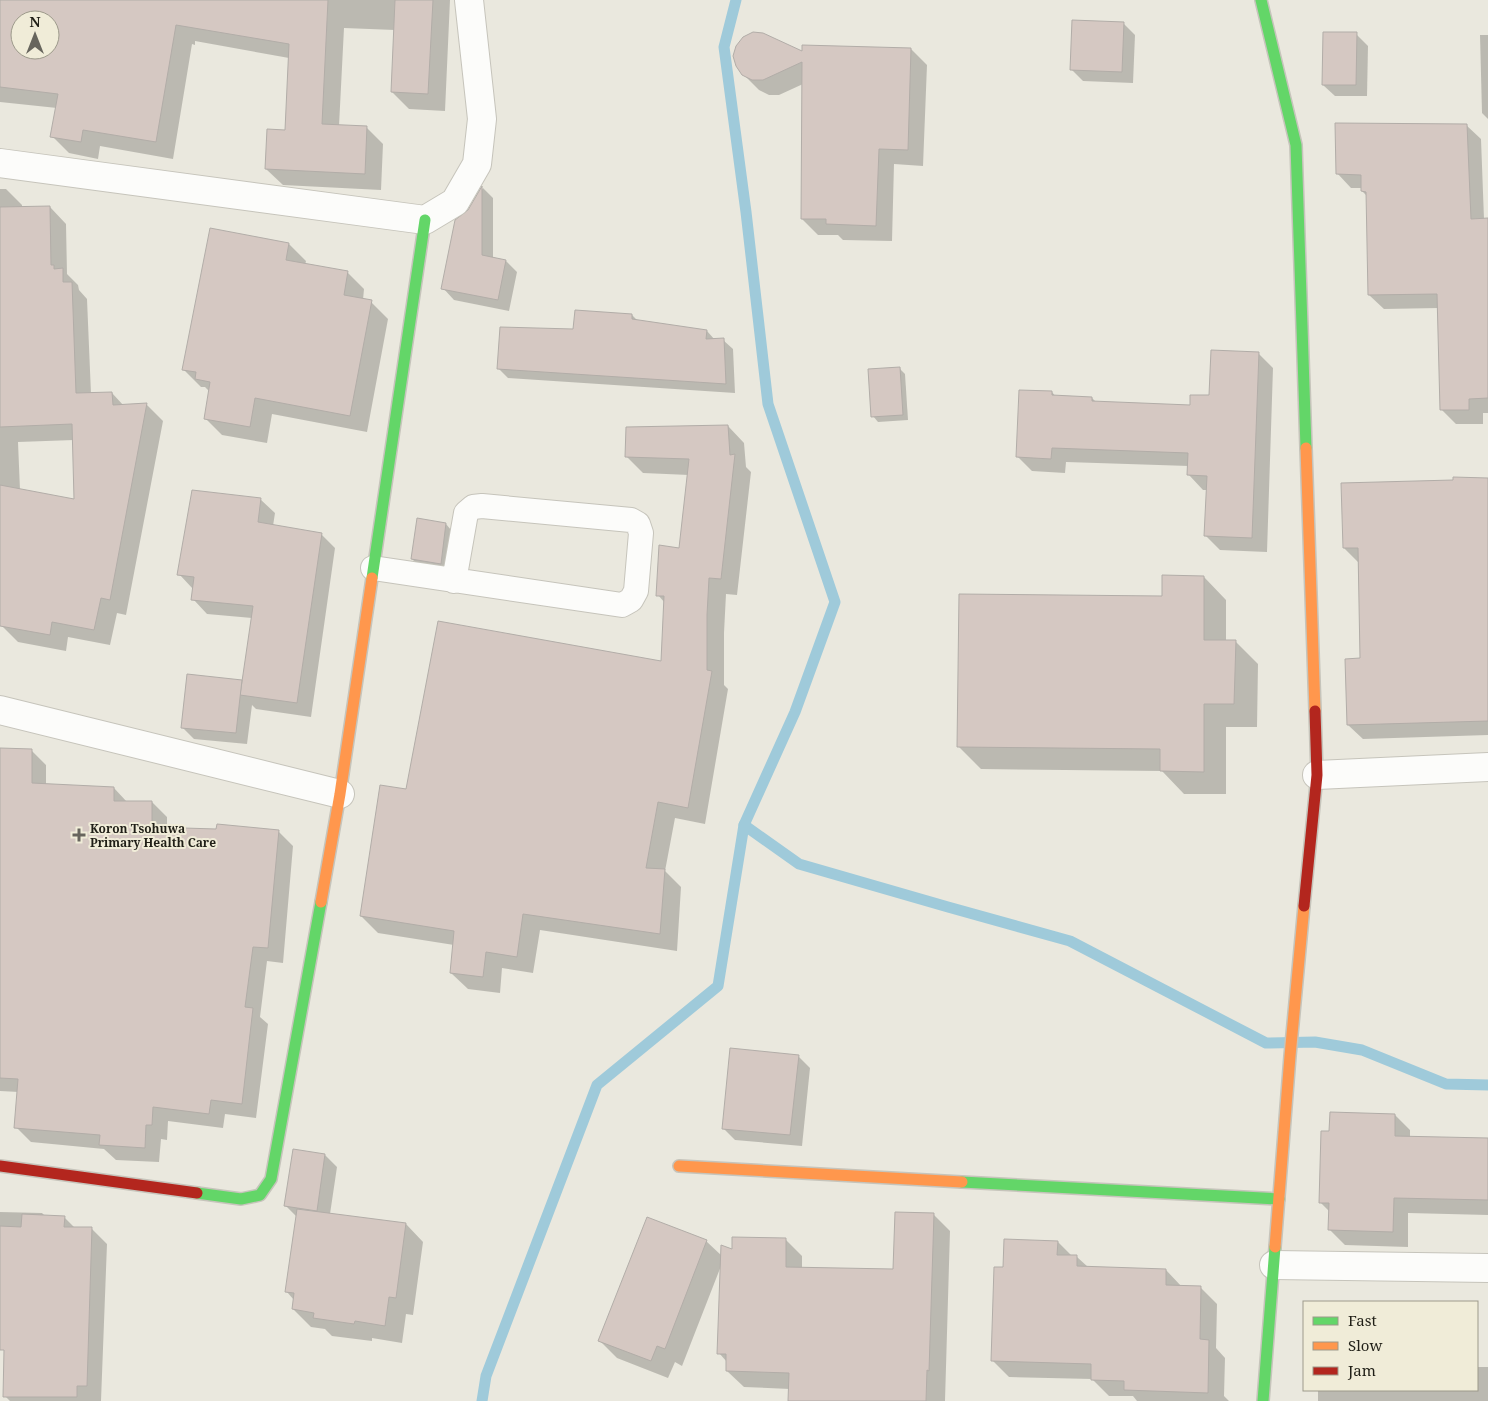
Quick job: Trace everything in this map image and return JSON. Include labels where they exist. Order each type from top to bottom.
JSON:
[{"type":"street","points":[[0,163],[425,220],[455,202],[477,164],[482,119],[469,0]]},
{"type":"street","points":[[1261,0],[1296,145],[1317,775],[1290,1056],[1263,1401]]},
{"type":"street","points":[[0,1166],[241,1199],[260,1195],[271,1179],[340,794],[425,220]]},
{"type":"street","points":[[0,710],[340,794]]},
{"type":"street","points":[[1317,775],[1488,767]]},
{"type":"street","points":[[679,1166],[1279,1200]]},
{"type":"street","points":[[1274,1265],[1488,1268]]},
{"type":"lane","points":[[373,568],[454,581],[622,605],[630,600],[636,591],[641,533],[638,524],[630,520],[482,506],[473,507],[466,512],[454,581]]},
{"type":"building","points":[[0,0],[328,0],[322,124],[367,126],[365,174],[265,169],[267,129],[285,130],[289,44],[176,25],[156,142],[83,130],[81,142],[50,137],[58,94],[0,87]]},
{"type":"building","points":[[395,0],[433,0],[428,94],[391,92]]},
{"type":"building","points":[[1072,20],[1124,22],[1122,72],[1070,70]]},
{"type":"building","points":[[753,32],[763,33],[802,51],[802,45],[911,48],[908,150],[879,149],[876,226],[826,224],[826,219],[801,219],[802,62],[763,80],[752,80],[742,75],[736,66],[733,56],[736,46],[743,37]]},
{"type":"building","points":[[1323,32],[1357,32],[1356,85],[1322,85]]},
{"type":"building","points":[[1335,123],[1467,124],[1471,219],[1488,218],[1488,398],[1469,399],[1469,410],[1440,410],[1437,294],[1368,295],[1366,192],[1361,191],[1361,175],[1336,174]]},
{"type":"building","points":[[482,186],[482,255],[506,260],[498,300],[441,289],[455,220],[468,210]]},
{"type":"building","points":[[50,206],[51,265],[54,265],[54,269],[63,268],[63,282],[72,282],[76,393],[112,392],[113,405],[147,403],[110,600],[101,598],[94,630],[52,622],[50,635],[0,626],[0,485],[74,499],[72,424],[0,427],[0,207]]},
{"type":"building","points":[[210,228],[289,243],[286,260],[348,271],[344,295],[372,300],[350,416],[255,398],[250,427],[204,419],[210,382],[195,379],[196,372],[182,370]]},
{"type":"building","points":[[575,310],[632,314],[632,319],[707,330],[706,339],[724,338],[726,384],[497,369],[500,327],[573,329]]},
{"type":"building","points":[[1211,350],[1259,352],[1252,538],[1204,536],[1207,476],[1187,475],[1188,453],[1052,448],[1051,459],[1016,457],[1019,390],[1052,391],[1052,395],[1092,397],[1092,401],[1190,405],[1190,395],[1209,395]]},
{"type":"building","points":[[900,367],[903,415],[871,417],[868,369]]},
{"type":"building","points":[[728,425],[730,455],[735,454],[721,579],[709,578],[707,670],[712,671],[688,808],[658,802],[646,868],[665,869],[660,934],[523,914],[517,957],[486,952],[483,977],[450,973],[454,931],[360,916],[380,785],[406,789],[438,621],[661,661],[664,596],[656,596],[659,545],[679,548],[689,459],[625,457],[626,427]]},
{"type":"building","points":[[1453,477],[1488,478],[1488,721],[1347,725],[1345,659],[1360,658],[1358,548],[1343,548],[1341,483],[1453,480]]},
{"type":"building","points":[[192,490],[261,498],[258,522],[322,533],[297,703],[240,695],[253,606],[191,600],[194,577],[177,575]]},
{"type":"building","points":[[417,518],[446,523],[441,564],[411,559]]},
{"type":"building","points":[[1162,575],[1204,576],[1204,640],[1236,640],[1234,704],[1204,704],[1204,772],[1160,771],[1160,749],[957,747],[959,594],[1162,596]]},
{"type":"building","points":[[187,674],[242,680],[236,733],[181,728]]},
{"type":"building","points":[[0,748],[32,749],[32,783],[114,787],[114,801],[152,801],[152,827],[216,829],[217,824],[279,830],[268,948],[253,947],[245,1007],[253,1008],[242,1104],[211,1100],[209,1114],[153,1107],[152,1125],[146,1125],[145,1148],[99,1145],[100,1135],[14,1128],[18,1079],[0,1078]]},
{"type":"building","points":[[730,1048],[799,1055],[790,1135],[722,1129]]},
{"type":"building","points":[[1330,1112],[1395,1114],[1395,1136],[1488,1138],[1488,1200],[1394,1198],[1393,1232],[1328,1230],[1329,1203],[1319,1203],[1321,1131],[1329,1131]]},
{"type":"building","points":[[293,1149],[325,1154],[317,1211],[284,1206]]},
{"type":"building","points":[[297,1209],[406,1223],[396,1298],[389,1297],[385,1326],[355,1321],[354,1324],[313,1318],[314,1313],[292,1309],[294,1293],[285,1292]]},
{"type":"building","points":[[895,1212],[934,1213],[929,1371],[927,1370],[926,1401],[788,1401],[789,1373],[726,1371],[726,1354],[717,1354],[721,1245],[732,1249],[732,1237],[786,1238],[786,1267],[893,1269]]},
{"type":"building","points":[[22,1214],[65,1216],[64,1227],[92,1227],[87,1386],[77,1386],[77,1397],[3,1397],[4,1350],[0,1350],[0,1226],[21,1227]]},
{"type":"building","points":[[647,1217],[707,1240],[665,1349],[657,1346],[651,1361],[598,1341]]},
{"type":"building","points":[[1004,1239],[1058,1241],[1057,1255],[1077,1255],[1077,1266],[1166,1269],[1166,1285],[1201,1286],[1200,1339],[1209,1340],[1208,1393],[1124,1390],[1124,1381],[1091,1380],[1091,1364],[991,1361],[994,1267],[1003,1267]]},
{"type":"waterway","points":[[482,1401],[486,1376],[597,1085],[718,986],[744,825],[795,712],[835,602],[768,404],[746,212],[724,47],[736,0]]},
{"type":"waterway","points":[[744,825],[799,864],[1070,941],[1266,1043],[1315,1042],[1362,1050],[1446,1084],[1488,1085]]},
{"type":"traffic: fast","points":[[1261,0],[1296,145],[1306,448]]},
{"type":"traffic: fast","points":[[372,578],[425,220]]},
{"type":"traffic: fast","points":[[197,1193],[241,1199],[260,1195],[271,1179],[321,902]]},
{"type":"traffic: fast","points":[[962,1182],[1279,1199]]},
{"type":"traffic: fast","points":[[1263,1401],[1275,1247]]},
{"type":"traffic: slow","points":[[1306,448],[1315,711]]},
{"type":"traffic: slow","points":[[321,902],[340,794],[372,578]]},
{"type":"traffic: slow","points":[[1275,1247],[1304,906]]},
{"type":"traffic: slow","points":[[679,1166],[962,1182]]},
{"type":"traffic: jam","points":[[1304,906],[1317,775],[1315,711]]},
{"type":"traffic: jam","points":[[0,1166],[197,1193]]},
{"type":"place","name":"Koron Tsohuwa Primary Health Care","points":[[79,835]]}]
